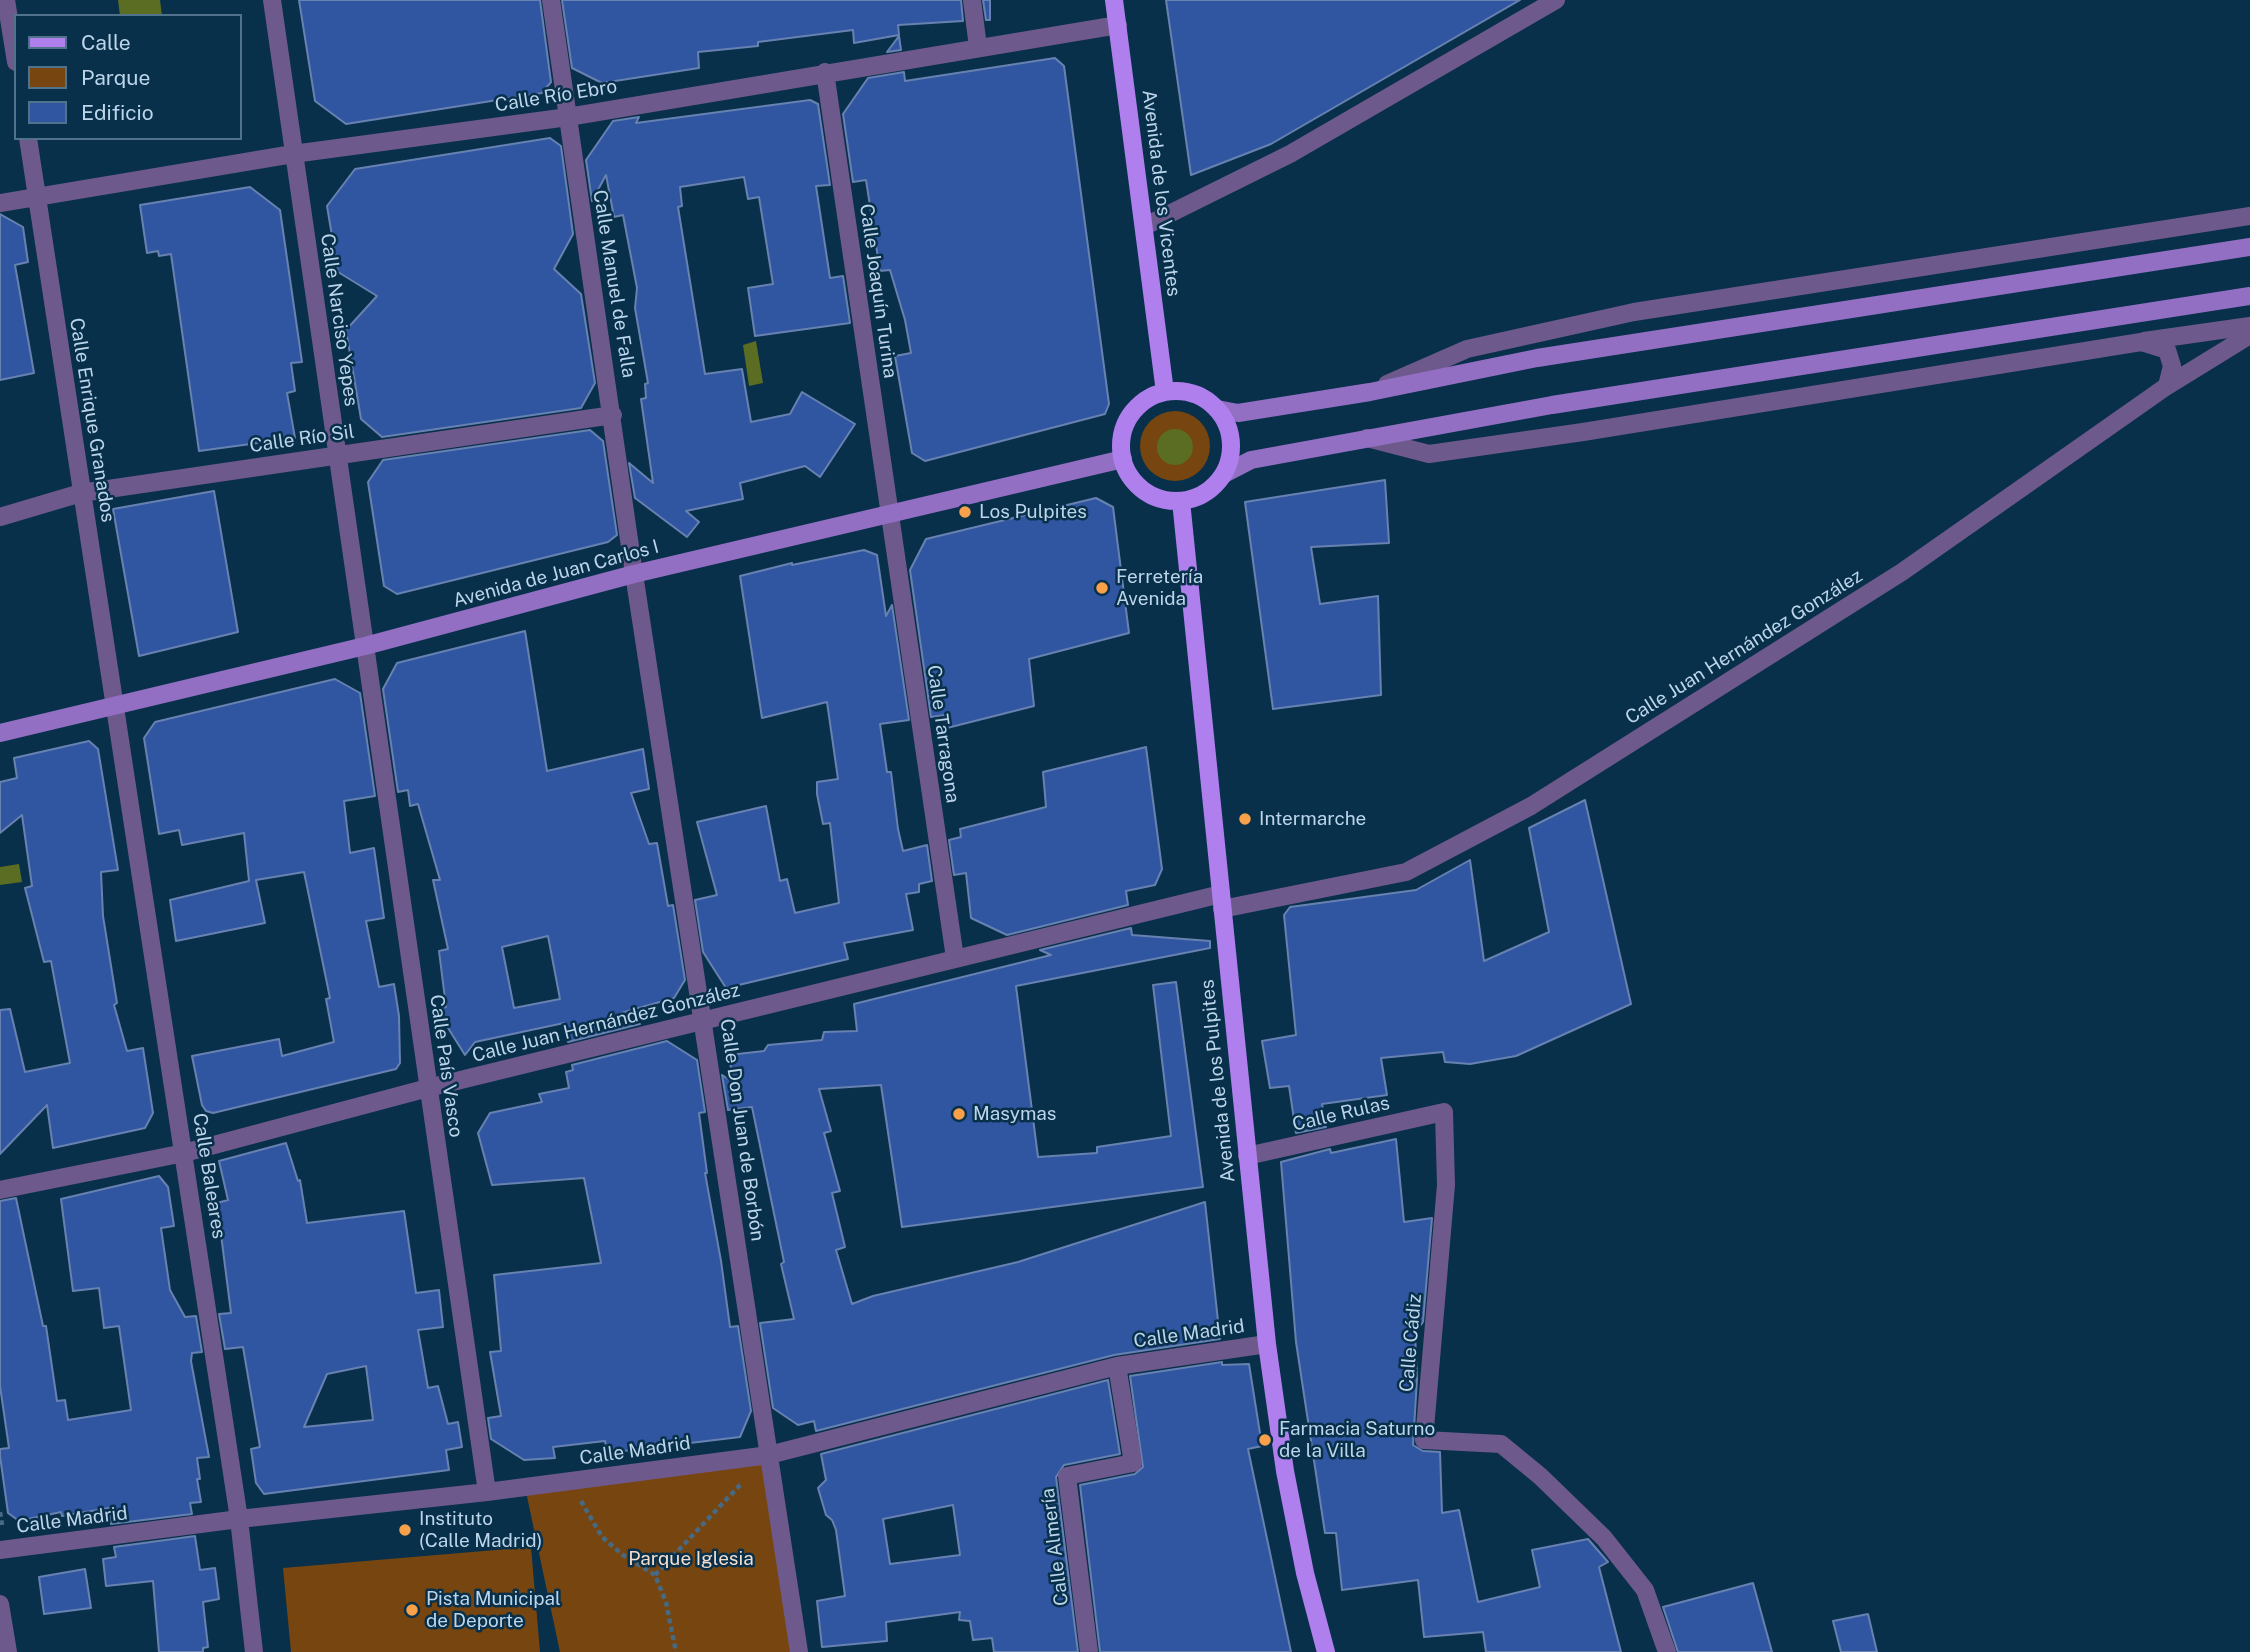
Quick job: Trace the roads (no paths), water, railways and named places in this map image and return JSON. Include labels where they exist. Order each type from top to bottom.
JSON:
[{"type":"main road","name":"Avenida de los Vicentes","points":[[1114,0],[1165,392]]},
{"type":"main road","points":[[2250,247],[1537,358],[1370,392],[1238,413],[1217,409],[1188,393],[1165,392],[1141,403],[1132,414],[1124,428],[1122,459],[1129,476],[1141,488],[1154,497],[1181,500],[1204,493],[1224,474],[1251,460],[1565,403],[2250,296]]},
{"type":"main road","points":[[1217,409],[1224,420],[1231,446],[1224,474]]},
{"type":"main road","name":"Avenida de Juan Carlos I","points":[[0,733],[365,646],[634,574],[890,516],[1122,459]]},
{"type":"main road","name":"Avenida de los Pulpites","points":[[1181,500],[1267,1344],[1287,1483],[1305,1573],[1326,1652]]},
{"type":"street","points":[[6,0],[14,50]]},
{"type":"street","name":"Calle Narciso Yepes","points":[[272,0],[365,646]]},
{"type":"street","name":"Calle Manuel de Falla","points":[[551,0],[634,574]]},
{"type":"street","points":[[972,0],[978,47]]},
{"type":"street","points":[[1145,226],[1290,154],[1556,0]]},
{"type":"street","name":"Calle Río Ebro","points":[[0,204],[293,154],[568,117],[1118,24]]},
{"type":"street","name":"Calle Joaquín Turina","points":[[825,72],[890,516]]},
{"type":"street","name":"Calle Enrique Granados","points":[[28,140],[115,707]]},
{"type":"street","points":[[1370,392],[1467,349],[1634,312],[2250,216]]},
{"type":"street","points":[[1367,438],[1429,454],[2250,326]]},
{"type":"street","name":"Calle Juan Hernández González","points":[[0,1190],[184,1153],[428,1088],[955,958],[1221,901],[1406,872],[1531,806],[1902,572],[2167,386],[2250,335]]},
{"type":"street","points":[[2141,342],[2167,351],[2172,366],[2167,386]]},
{"type":"street","name":"Calle Río Sil","points":[[0,517],[81,493],[613,415]]},
{"type":"street","name":"Calle Tarragona","points":[[890,516],[955,958]]},
{"type":"street","name":"Calle Don Juan de Borbón","points":[[634,574],[799,1652]]},
{"type":"street","name":"Calle País Vasco","points":[[365,646],[487,1492]]},
{"type":"street","name":"Calle Baleares","points":[[115,707],[239,1519],[254,1652]]},
{"type":"street","name":"Calle Rulas","points":[[1247,1156],[1444,1112]]},
{"type":"street","name":"Calle Cádiz","points":[[1444,1112],[1446,1185],[1424,1440],[1501,1444],[1540,1476],[1604,1538],[1645,1590],[1667,1652]]},
{"type":"street","name":"Calle Madrid","points":[[0,1550],[239,1519],[487,1492],[769,1455],[1117,1366],[1267,1344]]},
{"type":"street","name":"Calle Almería","points":[[1089,1652],[1068,1476],[1133,1463],[1117,1366]]},
{"type":"street","points":[[0,1604],[8,1652]]},
{"type":"place","name":"Los Pulpites","points":[[965,512]]},
{"type":"place","name":"Ferretería Avenida","points":[[1102,588]]},
{"type":"place","name":"Intermarche","points":[[1245,819]]},
{"type":"place","name":"Masymas","points":[[959,1114]]},
{"type":"place","name":"Farmacia Saturno de la Villa","points":[[1265,1440]]},
{"type":"place","name":"Instituto (Calle Madrid)","points":[[405,1530]]},
{"type":"place","name":"Pista Municipal de Deporte","points":[[412,1610]]},
{"type":"park label","name":"Parque Iglesia","points":[[691,1559]]}]
